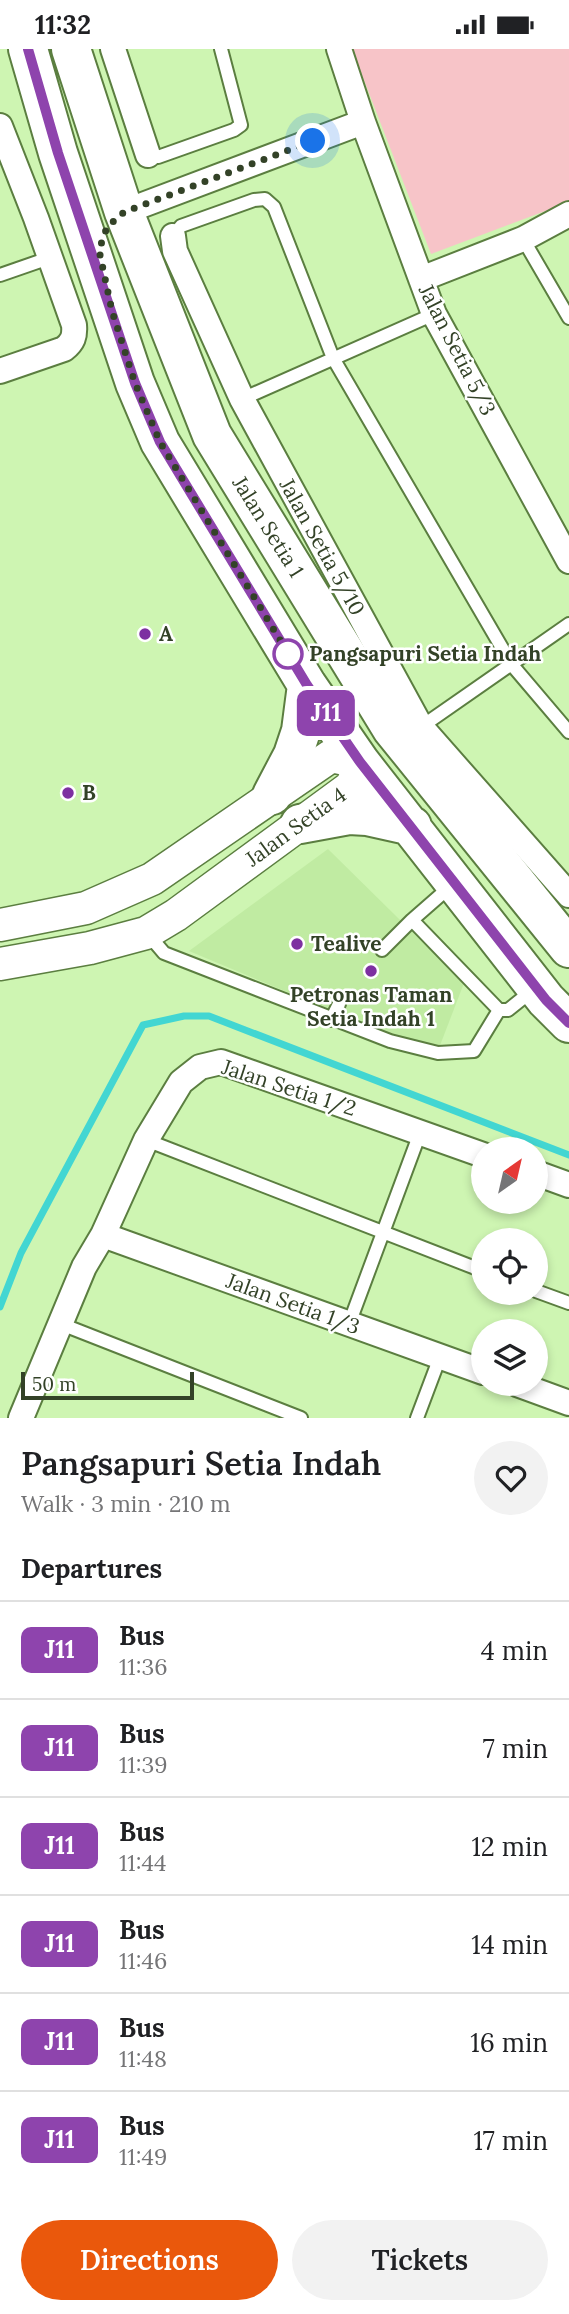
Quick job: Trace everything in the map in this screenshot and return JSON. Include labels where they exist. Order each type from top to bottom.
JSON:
[{"type":"main road","points":[[28,49],[58,153],[135,383],[160,442],[307,685],[360,762],[555,1007]]},
{"type":"main road","name":"Jalan Setia 1","points":[[71,49],[124,212],[212,435],[392,729],[569,948]]},
{"type":"main road","points":[[58,153],[80,189],[100,205],[124,212]]},
{"type":"main road","points":[[112,311],[99,250],[107,227],[124,212]]},
{"type":"main road","points":[[281,547],[323,657],[351,716],[360,762]]},
{"type":"main road","points":[[272,795],[293,755],[301,731],[307,685]]},
{"type":"main road","points":[[360,762],[391,772],[456,841],[518,885]]},
{"type":"main road","points":[[300,824],[349,815],[367,816],[412,826]]},
{"type":"street","points":[[113,49],[148,155]]},
{"type":"street","name":"Jalan Setia 5/3","points":[[339,49],[434,314],[569,561]]},
{"type":"street","points":[[124,212],[363,122]]},
{"type":"street","points":[[0,126],[8,175],[36,218],[74,325],[75,336],[64,349],[0,371]]},
{"type":"street","points":[[421,279],[523,239],[569,214]]},
{"type":"street","name":"Jalan Setia 5/10","points":[[173,236],[175,251],[242,399],[421,727],[569,895]]},
{"type":"street","name":"Jalan Setia 4","points":[[0,925],[86,908],[152,879],[331,756],[360,762],[352,786],[176,915],[146,933],[90,948],[0,964]]},
{"type":"street","name":"Jalan Setia 1/2","points":[[22,1418],[84,1267],[103,1235],[146,1140],[181,1082],[200,1067],[221,1062],[471,1151]]},
{"type":"street","points":[[548,1177],[569,1185]]},
{"type":"street","name":"Jalan Setia 1/3","points":[[103,1235],[471,1368]]},
{"type":"street","points":[[548,1395],[569,1403]]},
{"type":"lane","points":[[148,155],[158,157],[234,130],[241,125],[221,49]]},
{"type":"lane","points":[[173,236],[181,226],[254,199],[265,199],[274,207],[333,358],[512,665],[569,732]]},
{"type":"lane","points":[[523,239],[569,318]]},
{"type":"lane","points":[[0,275],[49,258]]},
{"type":"lane","points":[[242,399],[434,314]]},
{"type":"lane","points":[[421,727],[569,624]]},
{"type":"lane","points":[[382,950],[455,883]]},
{"type":"lane","points":[[412,920],[499,1010],[514,1007],[555,1007]]},
{"type":"lane","points":[[146,933],[164,953],[331,1020],[390,1041],[438,1053],[474,1051],[499,1010]]},
{"type":"lane","points":[[331,1020],[339,1004]]},
{"type":"lane","points":[[349,1324],[420,1133]]},
{"type":"lane","points":[[146,1140],[471,1266]]},
{"type":"lane","points":[[548,1295],[569,1303]]},
{"type":"lane","points":[[61,1324],[301,1418]]},
{"type":"lane","points":[[416,1418],[440,1357]]},
{"type":"shaded area","points":[[352,49],[569,49],[569,200],[431,254]]},
{"type":"shaded area","points":[[328,849],[464,983],[439,1048],[395,1037],[189,951]]},
{"type":"waterway","points":[[0,1307],[21,1253],[143,1025],[184,1016],[209,1016],[569,1155]]},
{"type":"bus line","name":"J11","points":[[28,49],[58,153],[135,383],[160,442],[307,685],[360,762],[546,1000],[569,1023]]},
{"type":"place","name":"A","points":[[145,634]]},
{"type":"place","name":"Pangsapuri Setia Indah","points":[[288,654]]},
{"type":"place","name":"B","points":[[68,793]]},
{"type":"place","name":"Tealive","points":[[297,944]]},
{"type":"place","name":"Petronas Taman Setia Indah 1","points":[[371,971]]},
{"type":"route","points":[[288,654],[294,663],[160,442],[135,383],[112,311],[99,250],[107,227],[124,212],[313,141]]}]
